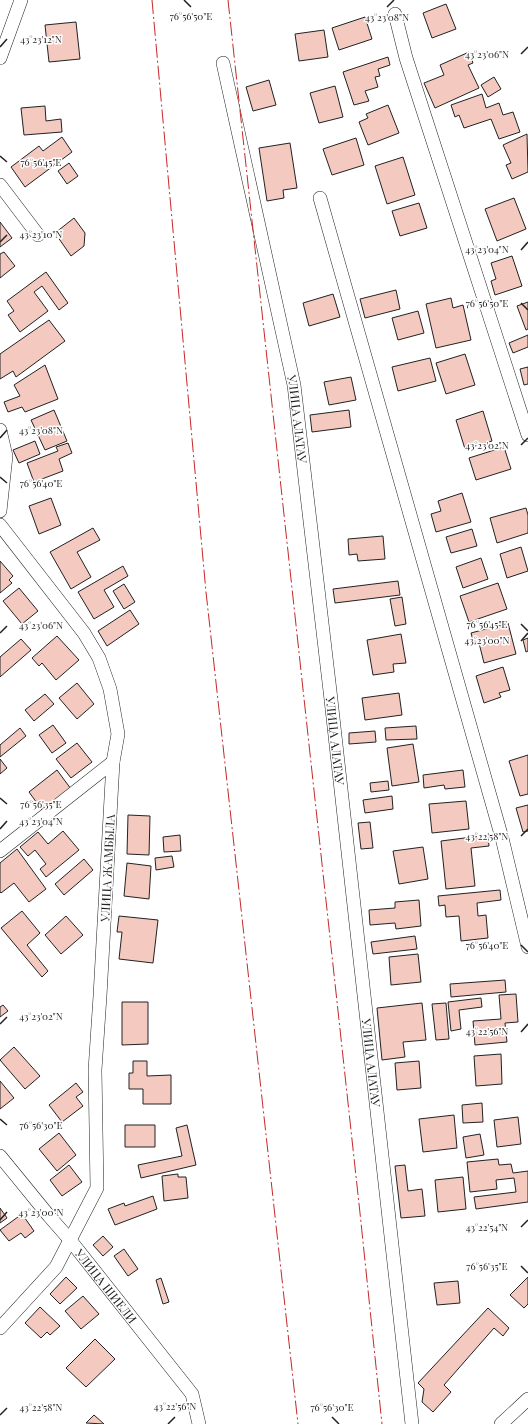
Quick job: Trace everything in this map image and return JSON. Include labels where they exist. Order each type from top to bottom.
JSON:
[{"type":"street","points":[[0,58],[21,0]]},
{"type":"street","points":[[396,14],[406,58],[528,436]]},
{"type":"street","name":"УЛИЦА АЛАТАУ","points":[[223,63],[294,385],[330,691],[412,1424]]},
{"type":"street","points":[[0,185],[38,235]]},
{"type":"street","points":[[320,198],[500,830],[528,947]]},
{"type":"street","points":[[0,430],[6,456],[0,511]]},
{"type":"street","name":"УЛИЦА ЖАМБЫЛА","points":[[0,524],[84,633],[99,658],[110,689],[118,734],[113,762],[100,996],[94,1070],[97,1188],[56,1267],[0,1328]]},
{"type":"street","points":[[2,846],[113,762]]},
{"type":"street","name":"УЛИЦА ШИЕЛИ","points":[[0,1156],[70,1240],[192,1394],[199,1424]]},
{"type":"street","points":[[501,1424],[528,1399]]},
{"type":"building","points":[[446,4],[456,29],[432,38],[423,13]]},
{"type":"building","points":[[365,17],[372,39],[339,50],[332,28]]},
{"type":"building","points":[[76,22],[80,59],[49,62],[45,25]]},
{"type":"building","points":[[324,30],[328,57],[299,61],[295,34]]},
{"type":"building","points":[[469,52],[473,63],[468,65],[479,88],[435,108],[424,83],[444,75],[440,65]]},
{"type":"building","points":[[388,57],[390,65],[378,69],[380,76],[375,77],[378,87],[365,91],[369,101],[354,105],[343,72]]},
{"type":"building","points":[[494,77],[501,89],[488,97],[481,85]]},
{"type":"building","points":[[269,80],[276,105],[253,111],[246,87]]},
{"type":"building","points":[[335,86],[343,117],[319,123],[310,93]]},
{"type":"building","points":[[482,94],[486,108],[499,103],[503,115],[513,112],[520,132],[499,139],[491,119],[464,128],[459,115],[455,117],[451,105]]},
{"type":"building","points":[[388,105],[399,133],[368,145],[359,122],[368,118],[366,114]]},
{"type":"building","points":[[45,106],[46,121],[61,119],[62,132],[24,135],[21,108]]},
{"type":"building","points":[[527,134],[528,172],[512,179],[506,165],[511,163],[503,145]]},
{"type":"building","points":[[62,137],[72,152],[25,187],[11,167],[39,146],[43,151]]},
{"type":"building","points":[[356,138],[364,165],[332,175],[323,149]]},
{"type":"building","points":[[290,143],[297,188],[283,190],[284,198],[267,201],[259,148]]},
{"type":"building","points":[[403,157],[415,195],[387,204],[375,166]]},
{"type":"building","points":[[69,163],[78,176],[67,184],[58,171]]},
{"type":"building","points":[[514,198],[526,229],[497,241],[485,209]]},
{"type":"building","points":[[419,203],[427,228],[400,236],[392,211]]},
{"type":"building","points":[[74,218],[85,233],[84,246],[71,256],[55,233]]},
{"type":"building","points":[[0,222],[12,238],[0,247]]},
{"type":"building","points":[[4,252],[15,266],[0,278],[0,254]]},
{"type":"building","points":[[512,256],[522,286],[495,295],[491,281],[496,279],[491,263]]},
{"type":"building","points":[[46,272],[68,303],[59,310],[42,286],[34,292],[48,311],[20,332],[8,315],[14,311],[7,301]]},
{"type":"building","points":[[396,290],[400,309],[365,318],[360,299]]},
{"type":"building","points":[[333,294],[340,317],[309,326],[303,303]]},
{"type":"building","points":[[451,298],[453,308],[463,305],[471,340],[436,348],[426,304]]},
{"type":"building","points":[[528,302],[528,329],[526,330],[517,306]]},
{"type":"building","points":[[418,311],[424,333],[398,340],[392,318]]},
{"type":"building","points":[[49,320],[65,341],[16,377],[13,371],[0,379],[0,354]]},
{"type":"building","points":[[528,335],[528,347],[513,353],[509,343]]},
{"type":"building","points":[[465,354],[475,385],[446,394],[436,363]]},
{"type":"building","points":[[430,358],[436,381],[398,391],[392,367]]},
{"type":"building","points":[[45,365],[58,399],[25,412],[22,407],[8,412],[4,402],[20,396],[14,385]]},
{"type":"building","points":[[528,367],[528,384],[524,385],[520,369]]},
{"type":"building","points":[[351,377],[356,400],[329,405],[324,382]]},
{"type":"building","points":[[54,410],[67,441],[45,450],[31,420]]},
{"type":"building","points":[[349,410],[351,427],[312,432],[310,415]]},
{"type":"building","points":[[483,411],[492,441],[465,449],[456,420]]},
{"type":"building","points":[[35,441],[40,454],[19,463],[13,450]]},
{"type":"building","points":[[68,443],[72,453],[59,459],[63,471],[34,482],[27,463],[58,451],[56,447]]},
{"type":"building","points":[[504,447],[511,469],[476,480],[469,458]]},
{"type":"building","points":[[462,493],[471,522],[436,532],[431,514],[441,511],[438,501]]},
{"type":"building","points":[[51,498],[61,525],[39,534],[29,506]]},
{"type":"building","points":[[526,508],[528,515],[528,533],[497,543],[490,518]]},
{"type":"building","points":[[93,528],[100,540],[77,552],[91,577],[71,589],[50,552]]},
{"type":"building","points":[[472,529],[477,546],[451,553],[446,537]]},
{"type":"building","points":[[383,536],[385,559],[358,561],[357,554],[349,555],[348,539]]},
{"type":"building","points":[[521,547],[528,571],[507,578],[500,554]]},
{"type":"building","points":[[481,558],[488,579],[463,588],[456,567]]},
{"type":"building","points":[[0,561],[13,576],[9,580],[12,583],[0,593]]},
{"type":"building","points":[[123,566],[128,576],[104,590],[114,607],[94,619],[78,592]]},
{"type":"building","points":[[398,581],[400,595],[335,603],[333,589]]},
{"type":"building","points":[[498,583],[507,609],[469,622],[460,596]]},
{"type":"building","points":[[124,584],[135,602],[124,609],[113,591]]},
{"type":"building","points":[[19,588],[38,611],[22,624],[3,601]]},
{"type":"building","points":[[402,597],[406,624],[395,626],[390,599]]},
{"type":"building","points":[[130,610],[139,624],[107,646],[98,631]]},
{"type":"building","points":[[508,623],[516,654],[484,663],[479,643],[474,644],[471,633]]},
{"type":"building","points":[[401,634],[406,663],[393,664],[394,672],[373,675],[367,640]]},
{"type":"building","points":[[57,636],[79,660],[56,680],[42,663],[39,666],[32,658]]},
{"type":"building","points":[[528,638],[528,651],[526,652],[523,640]]},
{"type":"building","points":[[21,639],[31,650],[0,677],[0,657]]},
{"type":"building","points":[[503,667],[510,690],[499,693],[501,697],[484,703],[476,676]]},
{"type":"building","points":[[77,683],[94,704],[77,719],[59,698]]},
{"type":"building","points":[[399,693],[402,715],[365,720],[362,698]]},
{"type":"building","points":[[45,694],[54,704],[34,721],[25,710]]},
{"type":"building","points":[[53,725],[66,743],[52,753],[39,735]]},
{"type":"building","points":[[416,726],[417,739],[386,740],[385,728]]},
{"type":"building","points":[[20,728],[26,736],[0,757],[0,745]]},
{"type":"building","points":[[375,731],[376,742],[349,744],[349,733]]},
{"type":"building","points":[[77,743],[92,762],[71,778],[56,759]]},
{"type":"building","points":[[413,744],[419,782],[392,786],[387,748]]},
{"type":"building","points":[[528,755],[528,794],[520,796],[509,761]]},
{"type":"building","points":[[0,759],[7,768],[0,774]]},
{"type":"building","points":[[57,770],[71,789],[42,810],[29,792]]},
{"type":"building","points":[[463,770],[465,787],[445,789],[444,785],[424,788],[423,775]]},
{"type":"building","points":[[388,781],[389,790],[371,792],[370,783]]},
{"type":"building","points":[[392,796],[393,809],[365,813],[363,800]]},
{"type":"building","points":[[466,801],[469,829],[432,833],[429,804]]},
{"type":"building","points":[[528,805],[528,831],[523,832],[516,808]]},
{"type":"building","points":[[128,815],[150,816],[149,855],[127,854]]},
{"type":"building","points":[[370,822],[373,848],[361,849],[358,823]]},
{"type":"building","points":[[63,831],[79,850],[46,877],[40,869],[46,864],[35,850],[28,856],[20,847],[38,832],[48,844]]},
{"type":"building","points":[[180,835],[181,851],[164,852],[163,837]]},
{"type":"building","points":[[488,835],[489,846],[471,848],[475,886],[446,889],[441,841]]},
{"type":"building","points":[[423,847],[428,879],[399,884],[393,851]]},
{"type":"building","points":[[17,849],[46,889],[29,902],[14,883],[1,893],[0,892],[0,863]]},
{"type":"building","points":[[172,856],[174,867],[156,870],[155,858]]},
{"type":"building","points":[[84,859],[93,870],[64,895],[55,884]]},
{"type":"building","points":[[127,863],[151,866],[149,899],[124,896]]},
{"type":"building","points":[[500,890],[501,900],[477,903],[478,916],[486,915],[488,938],[461,941],[459,916],[446,917],[445,905],[439,906],[438,896]]},
{"type":"building","points":[[419,900],[421,926],[396,929],[395,923],[370,925],[369,910],[395,908],[395,902]]},
{"type":"building","points":[[22,911],[40,933],[27,945],[48,971],[42,977],[1,928]]},
{"type":"building","points":[[66,916],[83,935],[61,954],[45,935]]},
{"type":"building","points":[[119,916],[158,920],[153,963],[119,959],[122,932],[117,932]]},
{"type":"building","points":[[415,936],[417,949],[373,954],[371,942]]},
{"type":"building","points":[[418,954],[421,982],[391,985],[389,957]]},
{"type":"building","points":[[505,980],[506,992],[451,997],[450,984]]},
{"type":"building","points":[[516,994],[518,1022],[505,1023],[507,1042],[475,1045],[473,1021],[501,1019],[499,995]]},
{"type":"building","points":[[481,998],[482,1007],[459,1010],[461,1029],[451,1031],[448,1002]]},
{"type":"building","points":[[122,1002],[148,1002],[148,1044],[122,1045]]},
{"type":"building","points":[[422,1003],[426,1040],[403,1042],[405,1057],[382,1060],[377,1008]]},
{"type":"building","points":[[446,1003],[449,1039],[436,1040],[432,1004]]},
{"type":"building","points":[[3,1005],[8,1011],[0,1017],[0,1007]]},
{"type":"building","points":[[14,1047],[40,1076],[25,1089],[0,1060]]},
{"type":"building","points":[[501,1054],[502,1084],[476,1086],[474,1056]]},
{"type":"building","points":[[133,1061],[147,1061],[147,1076],[171,1075],[171,1104],[143,1104],[143,1089],[129,1089],[129,1073],[133,1073]]},
{"type":"building","points":[[419,1061],[421,1088],[397,1090],[395,1063]]},
{"type":"building","points":[[0,1081],[14,1098],[0,1109]]},
{"type":"building","points":[[76,1083],[83,1092],[76,1097],[83,1106],[62,1122],[49,1105]]},
{"type":"building","points":[[482,1103],[483,1122],[463,1123],[462,1105]]},
{"type":"building","points":[[454,1115],[457,1148],[423,1152],[419,1119]]},
{"type":"building","points":[[518,1117],[521,1144],[497,1147],[494,1120]]},
{"type":"building","points":[[125,1125],[155,1125],[155,1147],[125,1147]]},
{"type":"building","points":[[187,1125],[196,1165],[141,1178],[138,1165],[182,1156],[176,1128]]},
{"type":"building","points":[[59,1133],[76,1155],[57,1171],[39,1149]]},
{"type":"building","points":[[480,1134],[484,1155],[466,1158],[463,1137]]},
{"type":"building","points":[[498,1159],[499,1165],[511,1164],[513,1173],[528,1171],[528,1202],[476,1209],[474,1197],[516,1192],[514,1178],[496,1180],[497,1189],[470,1192],[467,1162]]},
{"type":"building","points":[[69,1165],[82,1182],[62,1196],[50,1180]]},
{"type":"building","points":[[405,1165],[408,1191],[422,1189],[425,1216],[401,1218],[395,1166]]},
{"type":"building","points":[[178,1174],[178,1177],[186,1177],[188,1198],[164,1201],[162,1176]]},
{"type":"building","points":[[463,1177],[466,1209],[438,1212],[435,1180]]},
{"type":"building","points":[[153,1196],[157,1209],[115,1225],[108,1209],[124,1203],[125,1206]]},
{"type":"building","points":[[0,1208],[7,1218],[0,1223]]},
{"type":"building","points":[[22,1214],[34,1231],[25,1238],[21,1233],[9,1241],[0,1230]]},
{"type":"building","points":[[103,1236],[113,1247],[103,1256],[93,1245]]},
{"type":"building","points":[[124,1249],[138,1269],[128,1276],[114,1256]]},
{"type":"building","points":[[66,1277],[77,1288],[60,1304],[50,1294]]},
{"type":"building","points":[[528,1277],[528,1304],[524,1308],[510,1295]]},
{"type":"building","points":[[161,1278],[169,1302],[163,1304],[156,1280]]},
{"type":"building","points":[[458,1281],[460,1303],[437,1305],[434,1283]]},
{"type":"building","points":[[83,1296],[99,1314],[81,1329],[65,1311]]},
{"type":"building","points":[[40,1307],[60,1326],[50,1335],[47,1332],[41,1338],[25,1323]]},
{"type":"building","points":[[488,1308],[509,1328],[503,1336],[494,1328],[444,1385],[451,1392],[433,1412],[422,1402],[424,1389],[418,1383]]},
{"type":"building","points":[[95,1339],[115,1359],[86,1387],[66,1368]]},
{"type":"building","points":[[94,1415],[104,1424],[86,1423]]},
{"type":"power","points":[[152,0],[206,592],[298,1424]]},
{"type":"power","points":[[228,0],[382,1424]]}]
